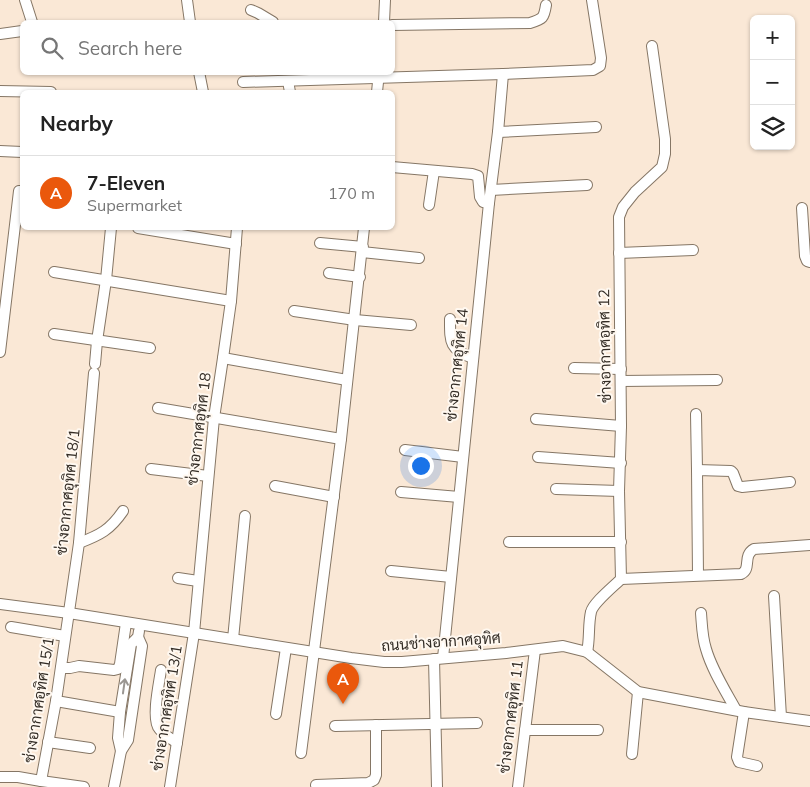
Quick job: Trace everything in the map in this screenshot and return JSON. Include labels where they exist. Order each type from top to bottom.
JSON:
[{"type":"street","points":[[26,0],[31,20]]},
{"type":"street","points":[[187,0],[190,20]]},
{"type":"street","points":[[384,20],[385,0]]},
{"type":"street","points":[[395,75],[503,74],[594,70],[600,66],[601,58],[592,0]]},
{"type":"street","points":[[395,25],[530,24],[544,16],[546,5]]},
{"type":"street","points":[[250,10],[270,20]]},
{"type":"street","points":[[0,34],[20,32]]},
{"type":"street","name":"ช่างอากาศอุทิศ 12","points":[[621,579],[619,491],[621,463],[621,369],[619,217],[622,207],[662,167],[665,154],[665,139],[652,46]]},
{"type":"street","name":"ช่างอากาศอุทิศ 14","points":[[437,787],[438,658],[451,577],[503,74]]},
{"type":"street","points":[[200,75],[203,90]]},
{"type":"street","points":[[243,82],[379,75],[377,90]]},
{"type":"street","points":[[288,81],[290,90]]},
{"type":"street","points":[[0,91],[20,91]]},
{"type":"street","points":[[498,132],[596,127]]},
{"type":"street","points":[[0,151],[20,152]]},
{"type":"street","points":[[395,167],[478,176],[480,197],[483,202],[489,203]]},
{"type":"street","points":[[429,205],[434,171]]},
{"type":"street","points":[[490,190],[587,185]]},
{"type":"street","points":[[0,352],[5,257],[19,191]]},
{"type":"street","points":[[802,208],[805,256],[808,262],[810,262]]},
{"type":"street","name":"ช่างอากาศอุทิศ 18/1","points":[[69,613],[79,543],[97,341],[111,230]]},
{"type":"street","points":[[150,230],[236,244]]},
{"type":"street","name":"ช่างอากาศอุทิศ 18","points":[[194,633],[214,418],[224,358],[237,230]]},
{"type":"street","points":[[301,753],[341,439],[364,230]]},
{"type":"street","points":[[320,243],[419,258]]},
{"type":"street","points":[[619,253],[693,250]]},
{"type":"street","points":[[54,272],[230,301]]},
{"type":"street","points":[[329,273],[360,277]]},
{"type":"street","points":[[294,312],[412,325]]},
{"type":"street","points":[[450,319],[450,340],[456,349],[465,356],[473,358]]},
{"type":"street","points":[[54,334],[150,348]]},
{"type":"street","points":[[224,358],[347,380]]},
{"type":"street","points":[[574,368],[621,369]]},
{"type":"street","points":[[621,381],[717,380]]},
{"type":"street","points":[[158,408],[341,439]]},
{"type":"street","points":[[696,414],[698,575]]},
{"type":"street","points":[[536,419],[621,426]]},
{"type":"street","points":[[404,450],[463,457]]},
{"type":"street","points":[[538,458],[621,463]]},
{"type":"street","points":[[151,469],[208,476]]},
{"type":"street","points":[[697,470],[731,471],[738,486],[742,487],[790,482]]},
{"type":"street","points":[[275,486],[334,497]]},
{"type":"street","points":[[556,490],[619,491]]},
{"type":"street","points":[[401,492],[459,497]]},
{"type":"street","points":[[79,543],[99,534],[115,523],[123,511]]},
{"type":"street","points":[[233,640],[245,516]]},
{"type":"street","points":[[509,542],[621,542]]},
{"type":"street","points":[[587,652],[591,610],[621,579],[741,574],[746,570],[747,556],[754,549],[810,544]]},
{"type":"street","points":[[391,571],[451,577]]},
{"type":"street","points":[[178,578],[198,581]]},
{"type":"street","points":[[774,596],[781,717]]},
{"type":"street","name":"ถนนช่างอากาศอุทิศ","points":[[0,604],[384,662],[563,646],[587,652],[638,692],[740,711],[810,721]]},
{"type":"street","name":"ช่างอากาศอุทิศ 15/1","points":[[0,777],[18,777],[41,781],[56,701],[69,613]]},
{"type":"street","points":[[701,613],[706,651],[740,711],[737,757],[739,762],[757,766]]},
{"type":"street","points":[[61,668],[91,666],[117,670],[120,664],[126,623]]},
{"type":"street","points":[[114,787],[121,751],[128,740],[142,646],[138,637],[140,625]]},
{"type":"street","points":[[12,628],[65,636]]},
{"type":"street","name":"ช่างอากาศอุทิศ 13/1","points":[[170,787],[194,633]]},
{"type":"street","points":[[121,751],[118,738],[120,712],[131,644],[138,637]]},
{"type":"street","points":[[276,714],[286,648]]},
{"type":"street","name":"ช่างอากาศอุทิศ 11","points":[[518,787],[534,650]]},
{"type":"street","points":[[161,670],[155,715],[158,726],[165,735],[177,742]]},
{"type":"street","points":[[632,754],[638,692]]},
{"type":"street","points":[[56,701],[120,712]]},
{"type":"street","points":[[335,726],[477,723]]},
{"type":"street","points":[[316,785],[368,783],[374,780],[376,775],[376,725]]},
{"type":"street","points":[[525,730],[598,730]]},
{"type":"street","points":[[48,742],[90,748]]},
{"type":"street","points":[[41,781],[84,787]]},
{"type":"place","name":"7-Eleven","points":[[343,704]]}]
